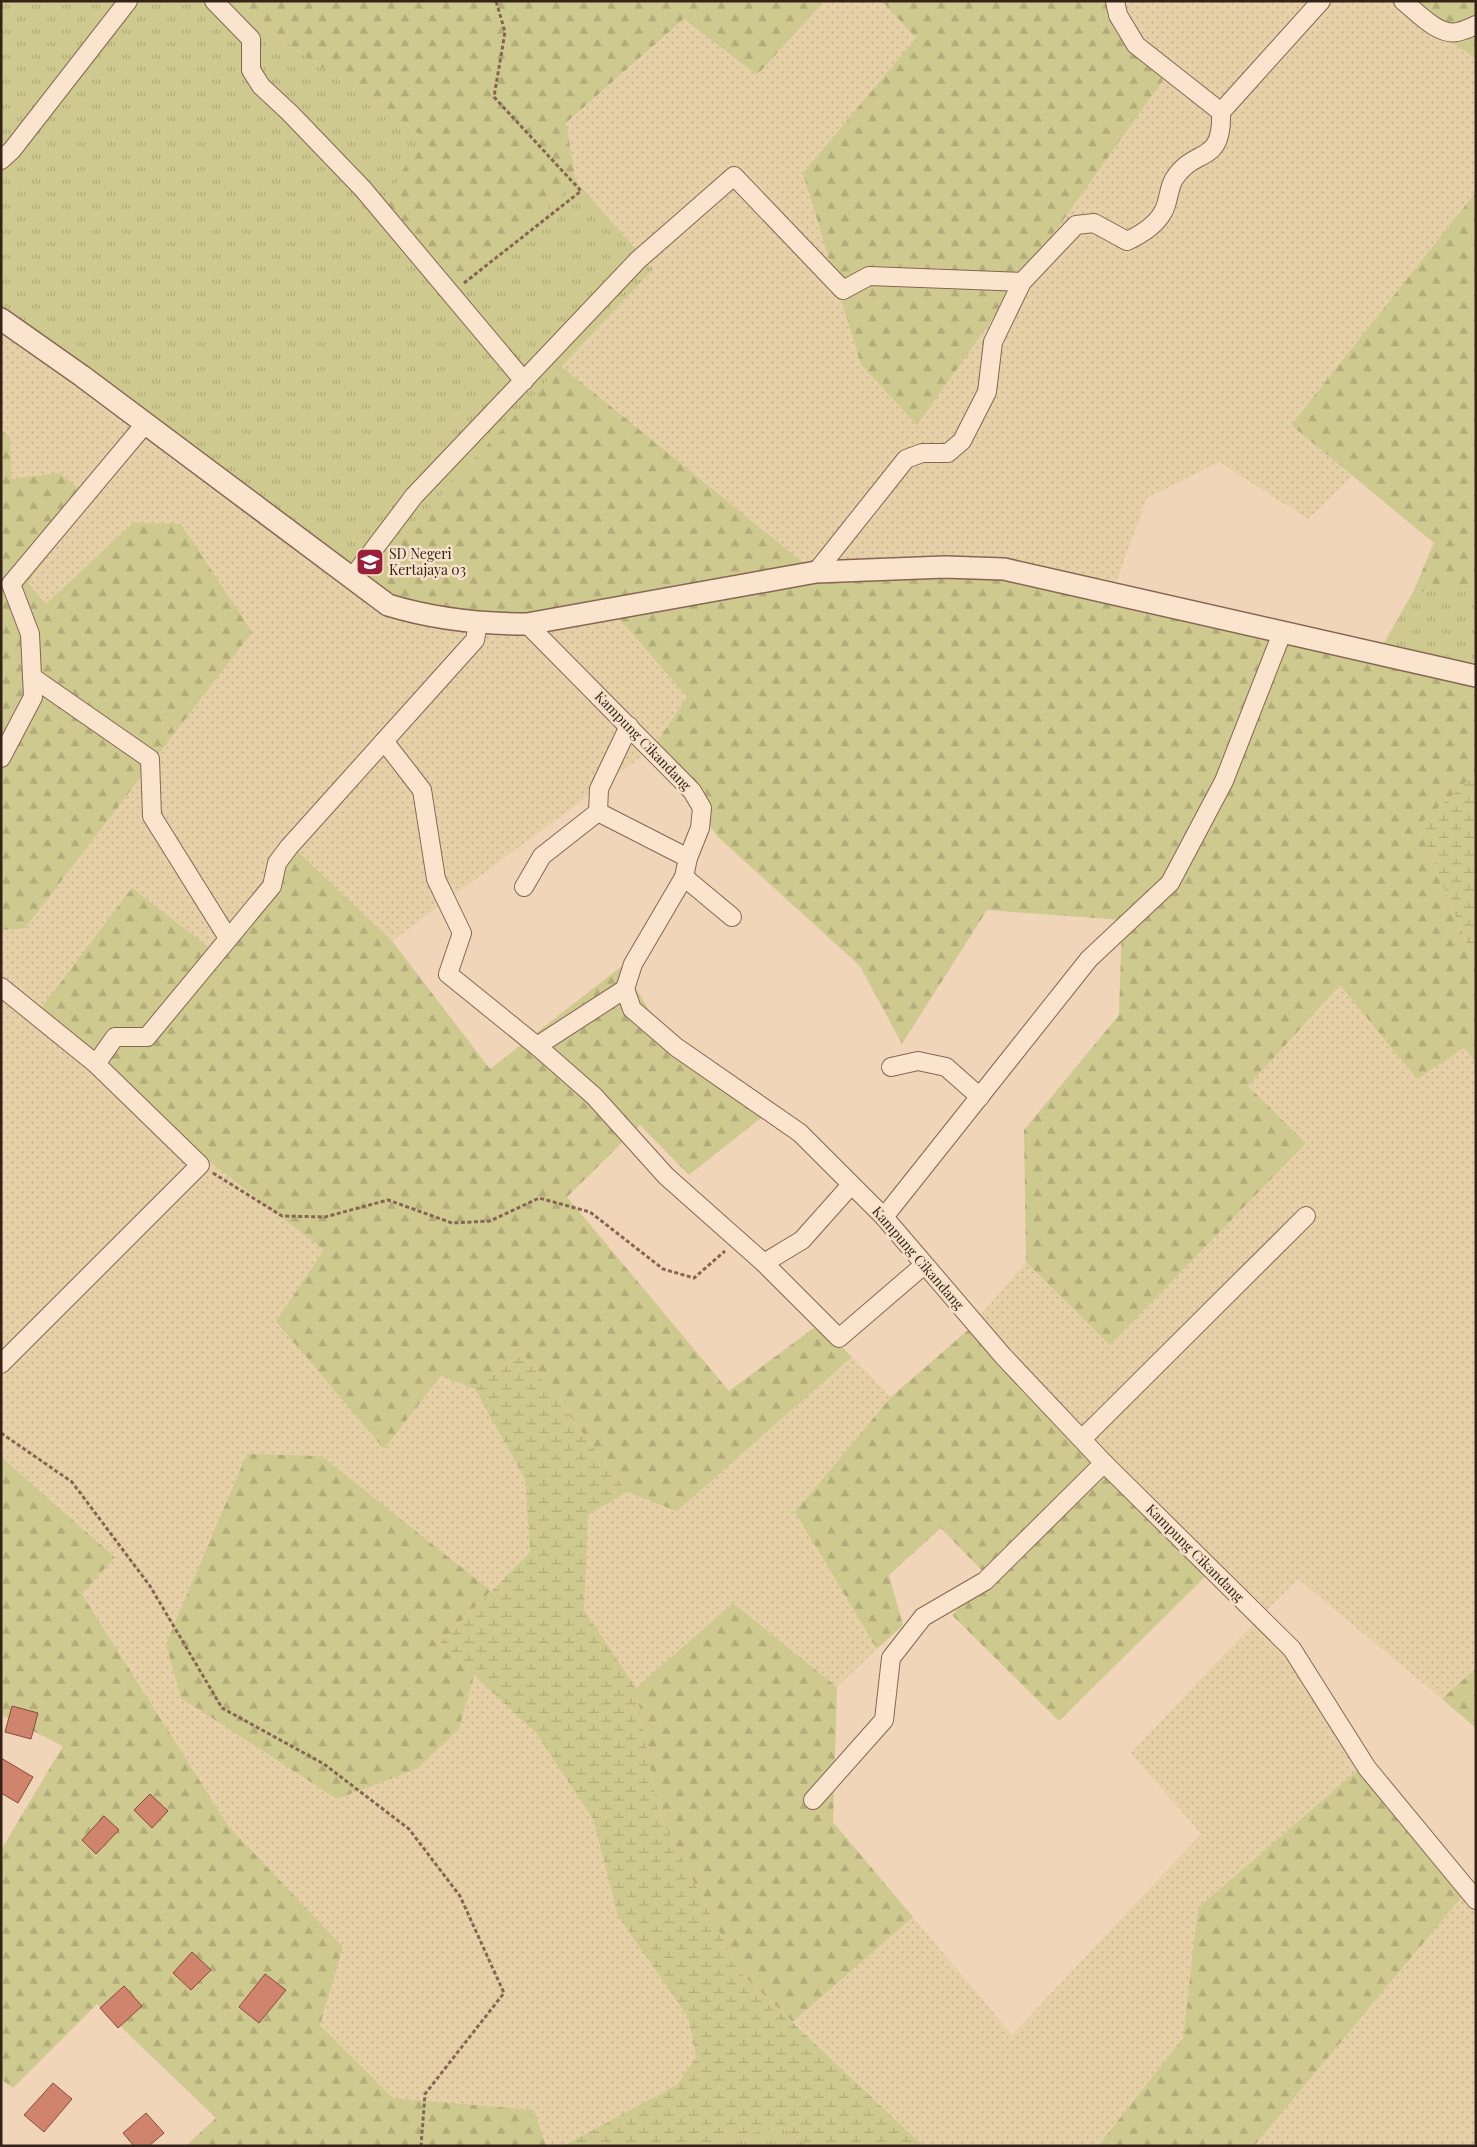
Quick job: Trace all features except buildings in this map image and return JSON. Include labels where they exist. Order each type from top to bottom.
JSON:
[{"type":"street","points":[[1,160],[12,150],[128,1]]},
{"type":"street","points":[[214,1],[228,13],[251,39],[251,70],[261,86],[363,188],[524,381]]},
{"type":"street","points":[[1115,1],[1118,15],[1136,45],[1221,112]]},
{"type":"street","points":[[816,572],[906,459],[922,453],[948,453],[962,441],[987,392],[993,342],[1022,282],[1076,225],[1094,223],[1127,241],[1143,233],[1163,213],[1173,180],[1181,170],[1213,149],[1222,133],[1221,112],[1322,1]]},
{"type":"street","points":[[1404,1],[1434,26],[1447,32],[1457,32],[1476,25]]},
{"type":"street","points":[[352,578],[414,496],[638,260],[734,176],[843,290],[869,276],[1022,282]]},
{"type":"street","points":[[1,319],[388,605],[422,615],[478,624],[527,624],[816,572],[945,567],[1004,569],[1476,676]]},
{"type":"street","points":[[1,758],[33,697],[30,634],[11,584],[145,424]]},
{"type":"street","points":[[96,1064],[115,1037],[147,1037],[272,886],[277,863],[288,847],[476,640],[478,624]]},
{"type":"street","name":"Kampung Cikandang","points":[[527,624],[692,791],[702,808],[700,828],[688,858],[684,877],[633,964],[625,989],[632,1009],[676,1047],[800,1133],[884,1217],[1004,1356],[1104,1463],[1292,1649],[1366,1768],[1476,1900]]},
{"type":"street","points":[[884,1217],[1089,959],[1170,883],[1224,781],[1282,633]]},
{"type":"street","points":[[32,677],[150,759],[152,816],[228,938]]},
{"type":"street","points":[[524,887],[542,856],[598,812],[599,789],[629,726]]},
{"type":"street","points":[[384,742],[422,790],[436,879],[462,933],[448,974],[537,1046],[594,1096],[666,1176],[764,1263],[839,1338],[924,1265]]},
{"type":"street","points":[[598,812],[688,858]]},
{"type":"street","points":[[684,877],[732,917]]},
{"type":"street","points":[[1,988],[96,1064],[200,1165],[1,1364]]},
{"type":"street","points":[[537,1046],[625,989]]},
{"type":"street","points":[[891,1067],[918,1061],[946,1067],[980,1097]]},
{"type":"street","points":[[764,1263],[802,1240],[852,1185]]},
{"type":"street","points":[[1082,1439],[1306,1216]]},
{"type":"street","points":[[813,1800],[884,1720],[891,1658],[923,1617],[985,1581],[1104,1463]]},
{"type":"path","points":[[451,294],[581,191],[494,96],[506,32],[496,1]]},
{"type":"path","points":[[200,1165],[282,1216],[324,1217],[388,1200],[452,1223],[490,1221],[539,1198],[590,1212],[663,1269],[694,1278],[738,1239]]},
{"type":"path","points":[[1,1433],[72,1482],[150,1586],[222,1708],[324,1764],[409,1828],[460,1896],[504,1993],[425,2094],[421,2146]]},
{"type":"shaded area","points":[[825,1],[882,1],[916,38],[803,173],[1110,8],[1115,1],[1416,1],[1409,10],[1476,59],[1476,192],[1291,425],[1352,476],[1308,519],[1219,462],[1147,498],[1115,585],[822,578],[561,366],[653,269],[576,181],[566,124],[685,19],[757,75]]},
{"type":"shaded area","points":[[1,317],[618,617],[687,697],[653,748],[392,941],[298,853],[216,953],[30,1023],[325,1250],[384,1449],[442,1375],[475,1389],[525,1479],[530,1552],[491,1591],[322,1456],[337,1799],[417,1769],[459,1729],[474,1675],[536,1733],[593,1819],[618,1916],[688,2017],[696,2057],[677,2085],[563,2146],[546,2146],[533,2110],[393,2098],[320,2025],[343,1947],[229,1827],[82,1593],[115,1556],[1,1457]]},
{"type":"shaded area","points":[[1340,985],[1417,1079],[1464,1047],[1476,1062],[1476,1668],[1442,1699],[1298,1579],[1256,1621],[1335,1703],[1368,1761],[1198,1908],[1183,2038],[1098,2146],[923,2146],[794,2022],[913,1917],[1012,2035],[1201,1834],[1131,1753],[1255,1622],[1210,1572],[968,1330],[1026,1262],[1110,1345],[1306,1142],[1248,1086]]},
{"type":"shaded area","points":[[852,1357],[891,1397],[795,1512],[877,1649],[837,1687],[733,1603],[636,1688],[584,1610],[588,1515],[627,1492],[678,1510]]},
{"type":"shaded area","points":[[1465,1893],[1476,1904],[1476,2146],[1254,2146]]},
{"type":"green space","points":[[1,1],[225,1],[422,136],[459,291],[576,181],[653,269],[357,585],[1,317]]},
{"type":"green space","points":[[225,1],[825,1],[757,75],[684,19],[566,123],[576,181],[459,292],[382,208],[422,136]]},
{"type":"green space","points":[[882,1],[1115,1],[1110,8],[1163,80],[917,425],[861,364],[803,173],[916,38]]},
{"type":"green space","points":[[1416,1],[1476,1],[1476,59],[1409,10]]},
{"type":"green space","points":[[1476,192],[1476,588],[1413,592],[1434,543],[1291,425]]},
{"type":"green space","points":[[561,366],[822,578],[1014,569],[1476,673],[1476,777],[1471,778],[1418,826],[1476,965],[1476,1062],[1464,1048],[1417,1079],[1340,985],[1248,1086],[1306,1143],[1110,1345],[1026,1262],[1024,1130],[1119,1015],[1122,920],[987,910],[902,1044],[860,966],[718,837],[653,748],[687,697],[618,617],[518,637],[386,608],[357,585]]},
{"type":"green space","points":[[1,430],[10,437],[11,479],[59,473],[89,496],[28,583],[46,604],[133,523],[181,524],[252,632],[25,928],[1,930]]},
{"type":"green space","points":[[1476,588],[1476,673],[1377,655],[1413,592]]},
{"type":"green space","points":[[1476,777],[1476,965],[1418,826],[1471,778]]},
{"type":"green space","points":[[298,852],[392,941],[490,1069],[622,966],[678,1057],[767,1113],[689,1175],[640,1125],[567,1197],[729,1391],[819,1324],[852,1357],[677,1511],[627,1492],[522,1353],[475,1389],[441,1376],[384,1449],[276,1321],[324,1250],[30,1023],[132,888],[216,953]]},
{"type":"green space","points":[[968,1330],[1210,1572],[1059,1721],[952,1615],[987,1576],[941,1528],[889,1575],[903,1625],[877,1649],[795,1512],[891,1397]]},
{"type":"green space","points":[[522,1353],[627,1492],[588,1515],[584,1610],[636,1688],[658,1812],[740,1972],[923,2146],[810,2146],[782,2127],[723,2138],[713,2146],[563,2146],[677,2085],[696,2057],[688,2017],[618,1916],[593,1819],[536,1733],[440,1643],[530,1552],[525,1479],[475,1389]]},
{"type":"green space","points":[[247,1454],[322,1456],[491,1591],[440,1643],[474,1675],[459,1729],[417,1769],[337,1799],[181,1698],[166,1644]]},
{"type":"green space","points":[[1,1457],[115,1557],[82,1594],[229,1827],[343,1947],[320,2025],[393,2098],[534,2110],[546,2146],[186,2146],[216,2118],[97,2004],[13,2088],[1,2079],[1,1850],[63,1746],[1,1715]]},
{"type":"green space","points":[[733,1603],[837,1687],[833,1822],[913,1917],[793,2022],[740,1972],[658,1812],[636,1688]]},
{"type":"green space","points":[[1476,1668],[1476,1728],[1442,1699]]},
{"type":"green space","points":[[1368,1761],[1406,1829],[1465,1893],[1254,2146],[1098,2146],[1183,2038],[1198,1908]]},
{"type":"green space","points":[[782,2127],[810,2146],[713,2146],[723,2138]]},
{"type":"place","name":"SD Negeri Kertajaya 03","points":[[370,562]]}]
